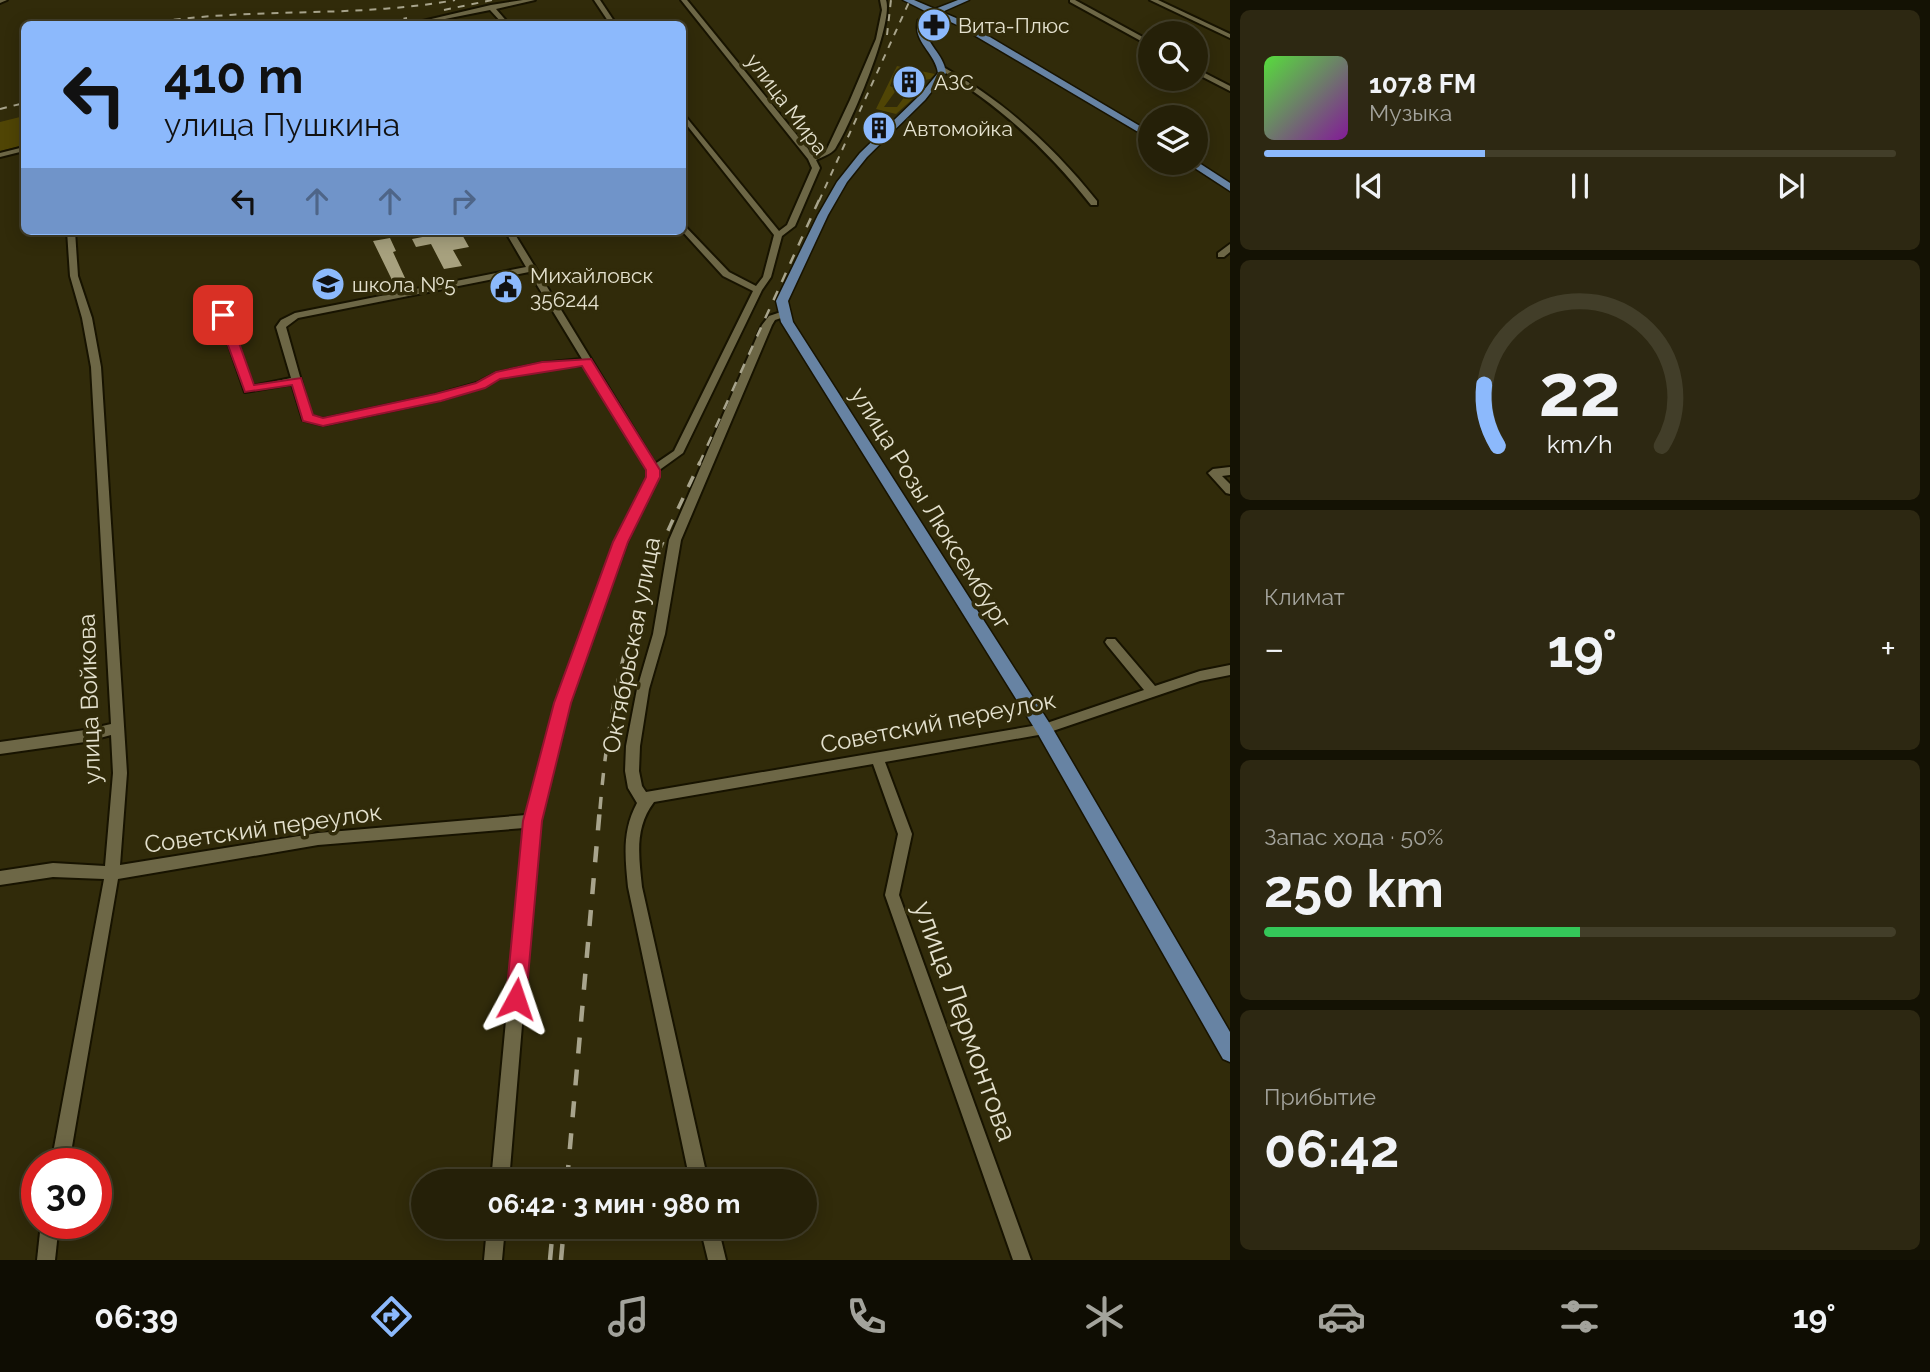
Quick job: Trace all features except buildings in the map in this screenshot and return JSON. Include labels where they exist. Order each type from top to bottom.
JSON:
[{"type":"main road","points":[[907,0],[939,10],[1138,129]]},
{"type":"main road","points":[[785,314],[782,301],[826,211],[852,168],[930,89],[943,69],[919,32],[921,22],[939,10],[965,0]]},
{"type":"main road","points":[[1208,174],[1230,188]]},
{"type":"main road","name":"улица Розы Люксембург","points":[[785,314],[810,360],[1044,729],[1230,1052]]},
{"type":"street","points":[[427,21],[532,0]]},
{"type":"street","points":[[597,0],[611,21]]},
{"type":"street","name":"улица Мира","points":[[684,0],[812,159],[816,168],[791,226],[778,234]]},
{"type":"street","points":[[812,159],[830,150],[854,100],[879,39],[878,34],[886,9],[883,0]]},
{"type":"street","points":[[1153,0],[1230,36]]},
{"type":"street","points":[[1072,1],[1138,37]]},
{"type":"street","points":[[491,7],[503,21]]},
{"type":"street","points":[[943,69],[978,90],[1048,149],[1068,168],[1094,203]]},
{"type":"street","points":[[1208,76],[1230,89]]},
{"type":"street","points":[[653,470],[678,453],[758,290],[767,277],[778,234],[686,119]]},
{"type":"street","points":[[0,155],[21,150]]},
{"type":"street","points":[[686,229],[726,274],[758,290]]},
{"type":"street","name":"улица Войкова","points":[[63,1148],[111,873],[120,773],[96,367],[88,318],[74,276],[71,235]]},
{"type":"street","points":[[501,1169],[533,821],[562,703],[621,542],[653,477],[653,470],[511,235]]},
{"type":"street","points":[[1221,255],[1230,247]]},
{"type":"street","points":[[531,269],[289,319],[281,327],[307,418],[323,422],[436,398],[480,385],[496,376],[542,366],[586,362]]},
{"type":"street","points":[[214,290],[249,390],[297,380]]},
{"type":"street","name":"Октябрьская улица","points":[[647,799],[635,788],[632,771],[634,746],[643,689],[659,634],[675,540],[767,325],[772,318],[785,314]]},
{"type":"street","points":[[1230,471],[1213,473],[1230,490]]},
{"type":"street","points":[[1111,642],[1153,692]]},
{"type":"street","name":"Советский переулок","points":[[647,799],[1044,729],[1200,676],[1230,670]]},
{"type":"street","points":[[0,748],[85,736],[117,728]]},
{"type":"street","name":"улица Лермонтова","points":[[877,758],[905,834],[892,895],[1022,1260]]},
{"type":"street","points":[[647,799],[633,824],[631,844],[635,887],[696,1169]]},
{"type":"street","name":"Советский переулок","points":[[0,878],[53,870],[111,873],[318,839],[533,821]]},
{"type":"street","points":[[46,1260],[48,1239]]},
{"type":"street","points":[[493,1260],[495,1239]]},
{"type":"street","points":[[712,1239],[717,1260]]},
{"type":"shaded area","points":[[897,66],[935,74],[925,80],[906,72],[901,80],[892,81],[890,86],[897,89],[884,107],[897,107],[905,96],[900,94],[903,89],[916,96],[896,114],[876,109]]},
{"type":"shaded area","points":[[21,117],[21,146],[0,151],[0,122]]},
{"type":"railway","points":[[169,21],[223,15],[378,9],[455,0]]},
{"type":"railway","points":[[444,10],[492,0]]},
{"type":"railway","points":[[887,35],[891,0]]},
{"type":"railway","points":[[819,201],[910,0]]},
{"type":"railway","points":[[392,21],[407,18]]},
{"type":"railway","points":[[0,109],[21,104]]},
{"type":"railway","points":[[699,464],[819,200]]},
{"type":"railway","points":[[600,809],[614,703],[632,626],[653,565],[700,462]]},
{"type":"railway","points":[[568,1169],[600,807]]},
{"type":"railway","points":[[550,1260],[552,1239]]},
{"type":"railway","points":[[561,1260],[563,1239]]},
{"type":"place","name":"Вита-Плюс","points":[[934,25]]},
{"type":"place","name":"АЗС","points":[[909,82]]},
{"type":"place","name":"Автомойка","points":[[879,128]]},
{"type":"place","name":"школа №5","points":[[328,284]]},
{"type":"place","name":"Михайловск 356244","points":[[506,287]]},
{"type":"route","points":[[223,315],[249,390],[297,380],[307,418],[323,422],[436,398],[480,385],[496,376],[542,366],[586,362],[653,470],[653,477],[621,542],[562,703],[533,821],[516,999]]}]
